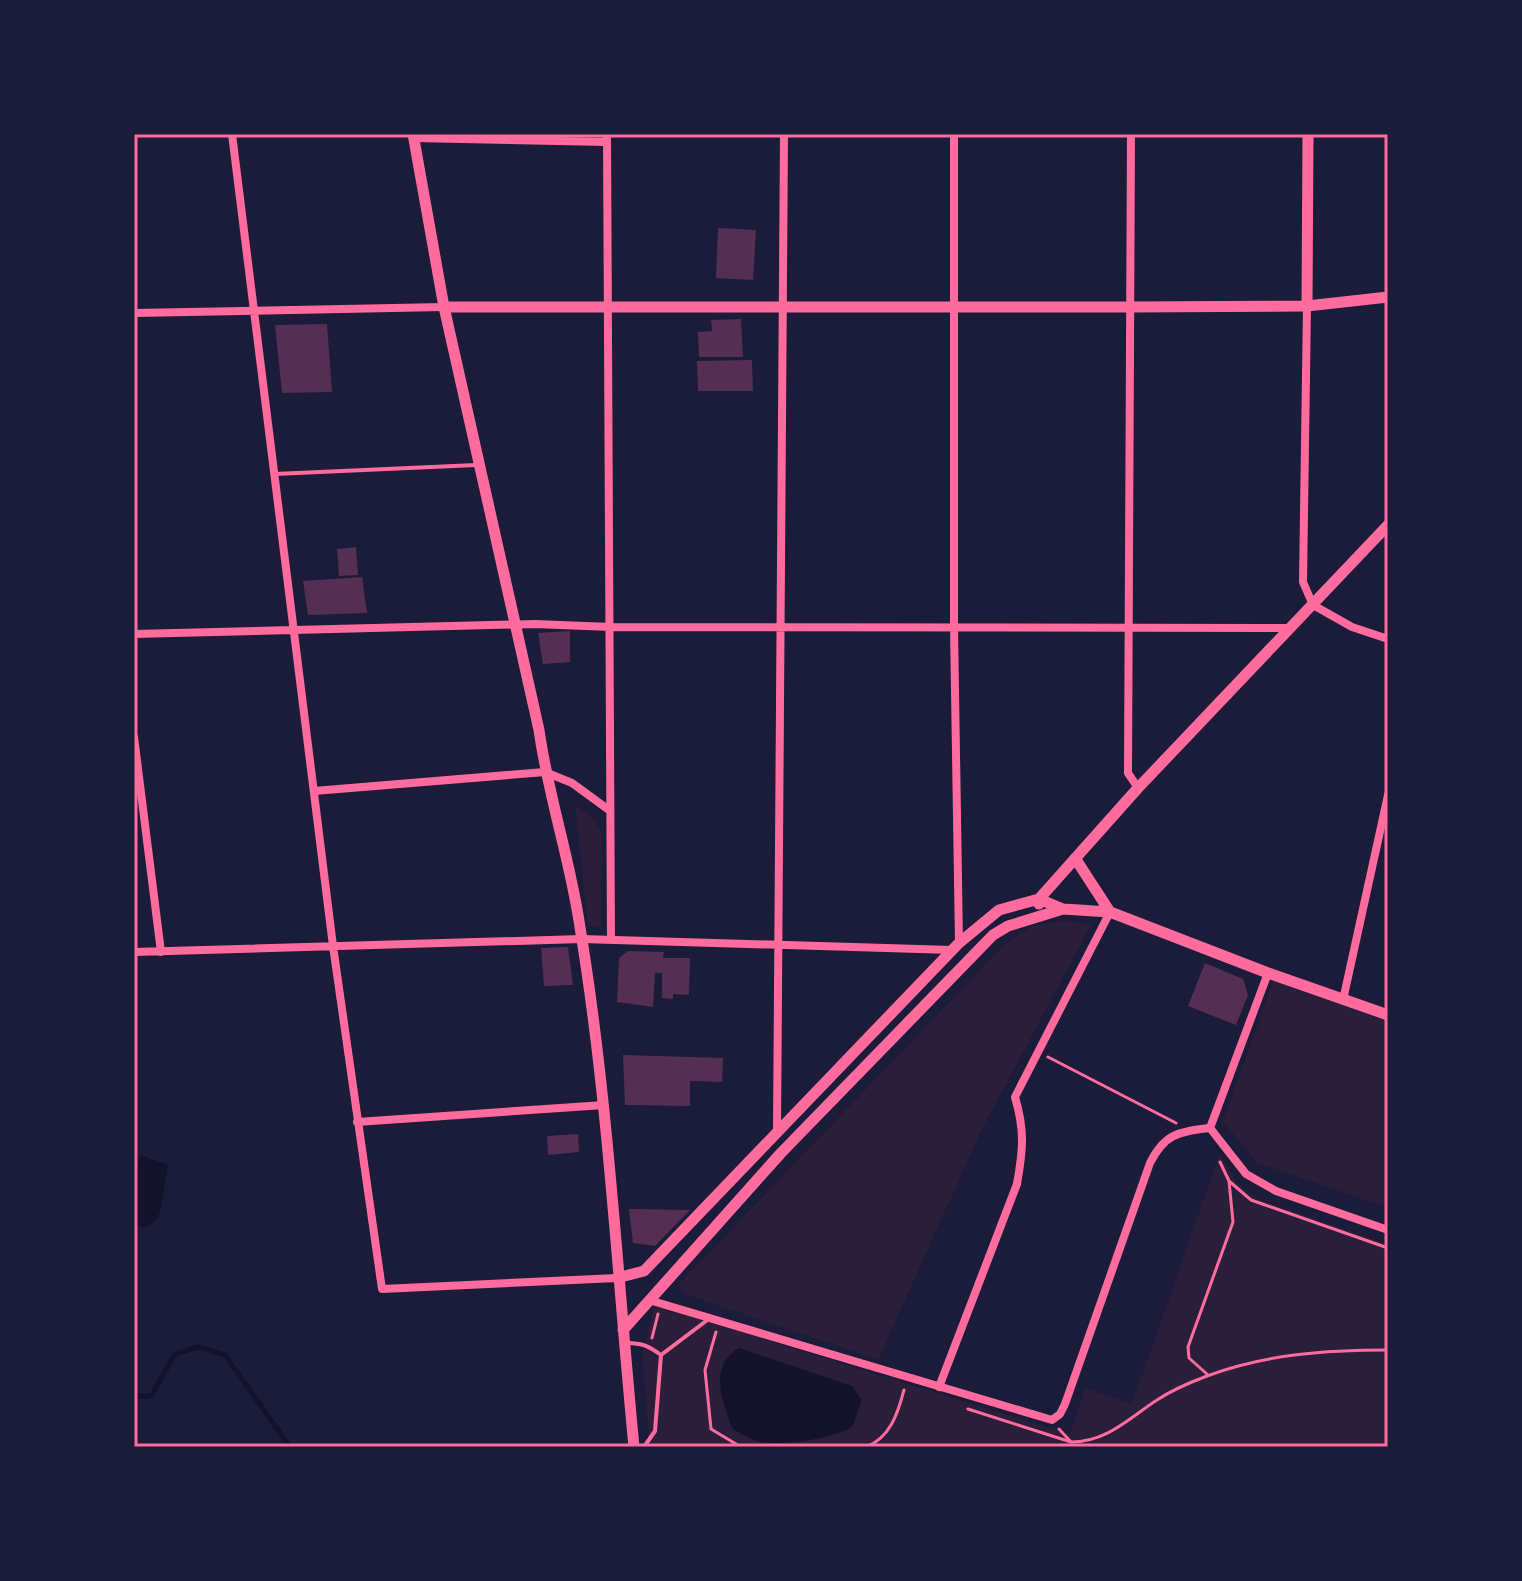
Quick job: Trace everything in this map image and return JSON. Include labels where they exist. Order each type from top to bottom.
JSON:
[{"type":"street","points":[[232,134],[333,946],[382,1289],[617,1278],[644,1271],[956,947],[993,913],[1026,900],[1039,899],[1063,909],[1110,912],[1388,1015]]},
{"type":"street","points":[[777,1131],[784,134]]},
{"type":"street","points":[[954,134],[956,947]]},
{"type":"street","points":[[1131,134],[1128,773],[1138,788]]},
{"type":"street","points":[[1308,134],[1303,582],[1313,605],[1352,627],[1388,639]]},
{"type":"street","points":[[611,939],[607,138],[413,136],[444,307],[579,919],[604,1105],[634,1447]]},
{"type":"street","points":[[134,313],[444,307],[1307,306],[1388,297]]},
{"type":"street","points":[[1037,917],[1039,899],[1075,858],[1388,525]]},
{"type":"street","points":[[134,634],[514,624],[611,627],[1292,628]]},
{"type":"street","points":[[134,737],[161,952]]},
{"type":"street","points":[[314,791],[545,772],[572,783],[609,810]]},
{"type":"street","points":[[1343,1000],[1388,795]]},
{"type":"street","points":[[1075,858],[1110,912]]},
{"type":"street","points":[[623,1330],[781,1153],[993,935],[1008,926],[1063,909]]},
{"type":"street","points":[[939,1387],[1017,1184],[1023,1137],[1015,1097],[1110,912]]},
{"type":"street","points":[[134,952],[582,939],[956,947]]},
{"type":"street","points":[[1210,1128],[1268,973]]},
{"type":"street","points":[[357,1122],[604,1105]]},
{"type":"street","points":[[649,1300],[1052,1420],[1060,1414],[1065,1404],[1159,1145],[1171,1137],[1210,1128]]},
{"type":"street","points":[[1210,1128],[1246,1174],[1276,1191],[1388,1230]]},
{"type":"lane","points":[[275,474],[480,464]]},
{"type":"lane","points":[[661,1355],[714,1320]]},
{"type":"lane","points":[[624,1343],[641,1343],[661,1355]]},
{"type":"lane","points":[[644,1447],[649,1442],[656,1421],[661,1355]]},
{"type":"path","points":[[1036,1051],[1190,1131]]},
{"type":"path","points":[[1208,1375],[1189,1358],[1188,1347],[1233,1222],[1229,1181],[1220,1162],[1223,1144]]},
{"type":"path","points":[[1229,1181],[1251,1200],[1388,1248]]},
{"type":"path","points":[[714,1320],[705,1370],[711,1429],[741,1447]]},
{"type":"path","points":[[1052,1420],[1071,1442],[1089,1442],[1137,1415],[1158,1399],[1208,1375],[1299,1353],[1386,1350],[1388,1356]]},
{"type":"path","points":[[866,1447],[874,1444],[891,1426],[904,1389]]},
{"type":"shaded area","points":[[575,806],[588,813],[602,834],[601,927],[588,926]]},
{"type":"shaded area","points":[[1064,920],[1091,925],[981,1131],[878,1360],[682,1293],[679,1284],[1007,942],[1034,926]]},
{"type":"shaded area","points":[[1274,979],[1388,1020],[1388,1208],[1256,1162],[1223,1121]]},
{"type":"shaded area","points":[[1220,1153],[1236,1182],[1258,1199],[1388,1244],[1388,1447],[650,1447],[642,1353],[654,1305],[1070,1434],[1085,1388],[1132,1404]]},
{"type":"shaded area","points":[[141,1155],[168,1165],[160,1212],[156,1221],[144,1228],[134,1225],[134,1172]]},
{"type":"shaded area","points":[[739,1348],[852,1386],[862,1400],[852,1427],[819,1438],[779,1443],[754,1440],[733,1429],[720,1385],[723,1364]]},
{"type":"building","points":[[718,228],[756,230],[753,280],[716,278]]},
{"type":"building","points":[[741,319],[743,357],[699,357],[698,332],[712,331],[711,320]]},
{"type":"building","points":[[327,324],[332,392],[282,393],[275,325]]},
{"type":"building","points":[[752,360],[753,391],[698,391],[697,361]]},
{"type":"building","points":[[356,547],[358,575],[339,576],[337,549]]},
{"type":"building","points":[[362,577],[367,613],[308,615],[303,581]]},
{"type":"building","points":[[570,631],[570,662],[543,664],[538,633]]},
{"type":"building","points":[[568,947],[573,985],[544,986],[541,948]]},
{"type":"building","points":[[628,951],[664,952],[663,958],[690,958],[689,995],[673,994],[673,999],[662,998],[662,973],[655,973],[653,1007],[617,1002],[619,958]]},
{"type":"building","points":[[1205,963],[1243,979],[1248,995],[1236,1025],[1188,1006]]},
{"type":"building","points":[[623,1055],[723,1058],[722,1082],[690,1081],[690,1106],[625,1105]]},
{"type":"building","points":[[578,1134],[579,1152],[548,1155],[547,1136]]},
{"type":"building","points":[[629,1209],[690,1210],[655,1246],[633,1243]]},
{"type":"waterway","points":[[134,1396],[151,1396],[175,1354],[198,1347],[225,1355],[290,1447]]}]
